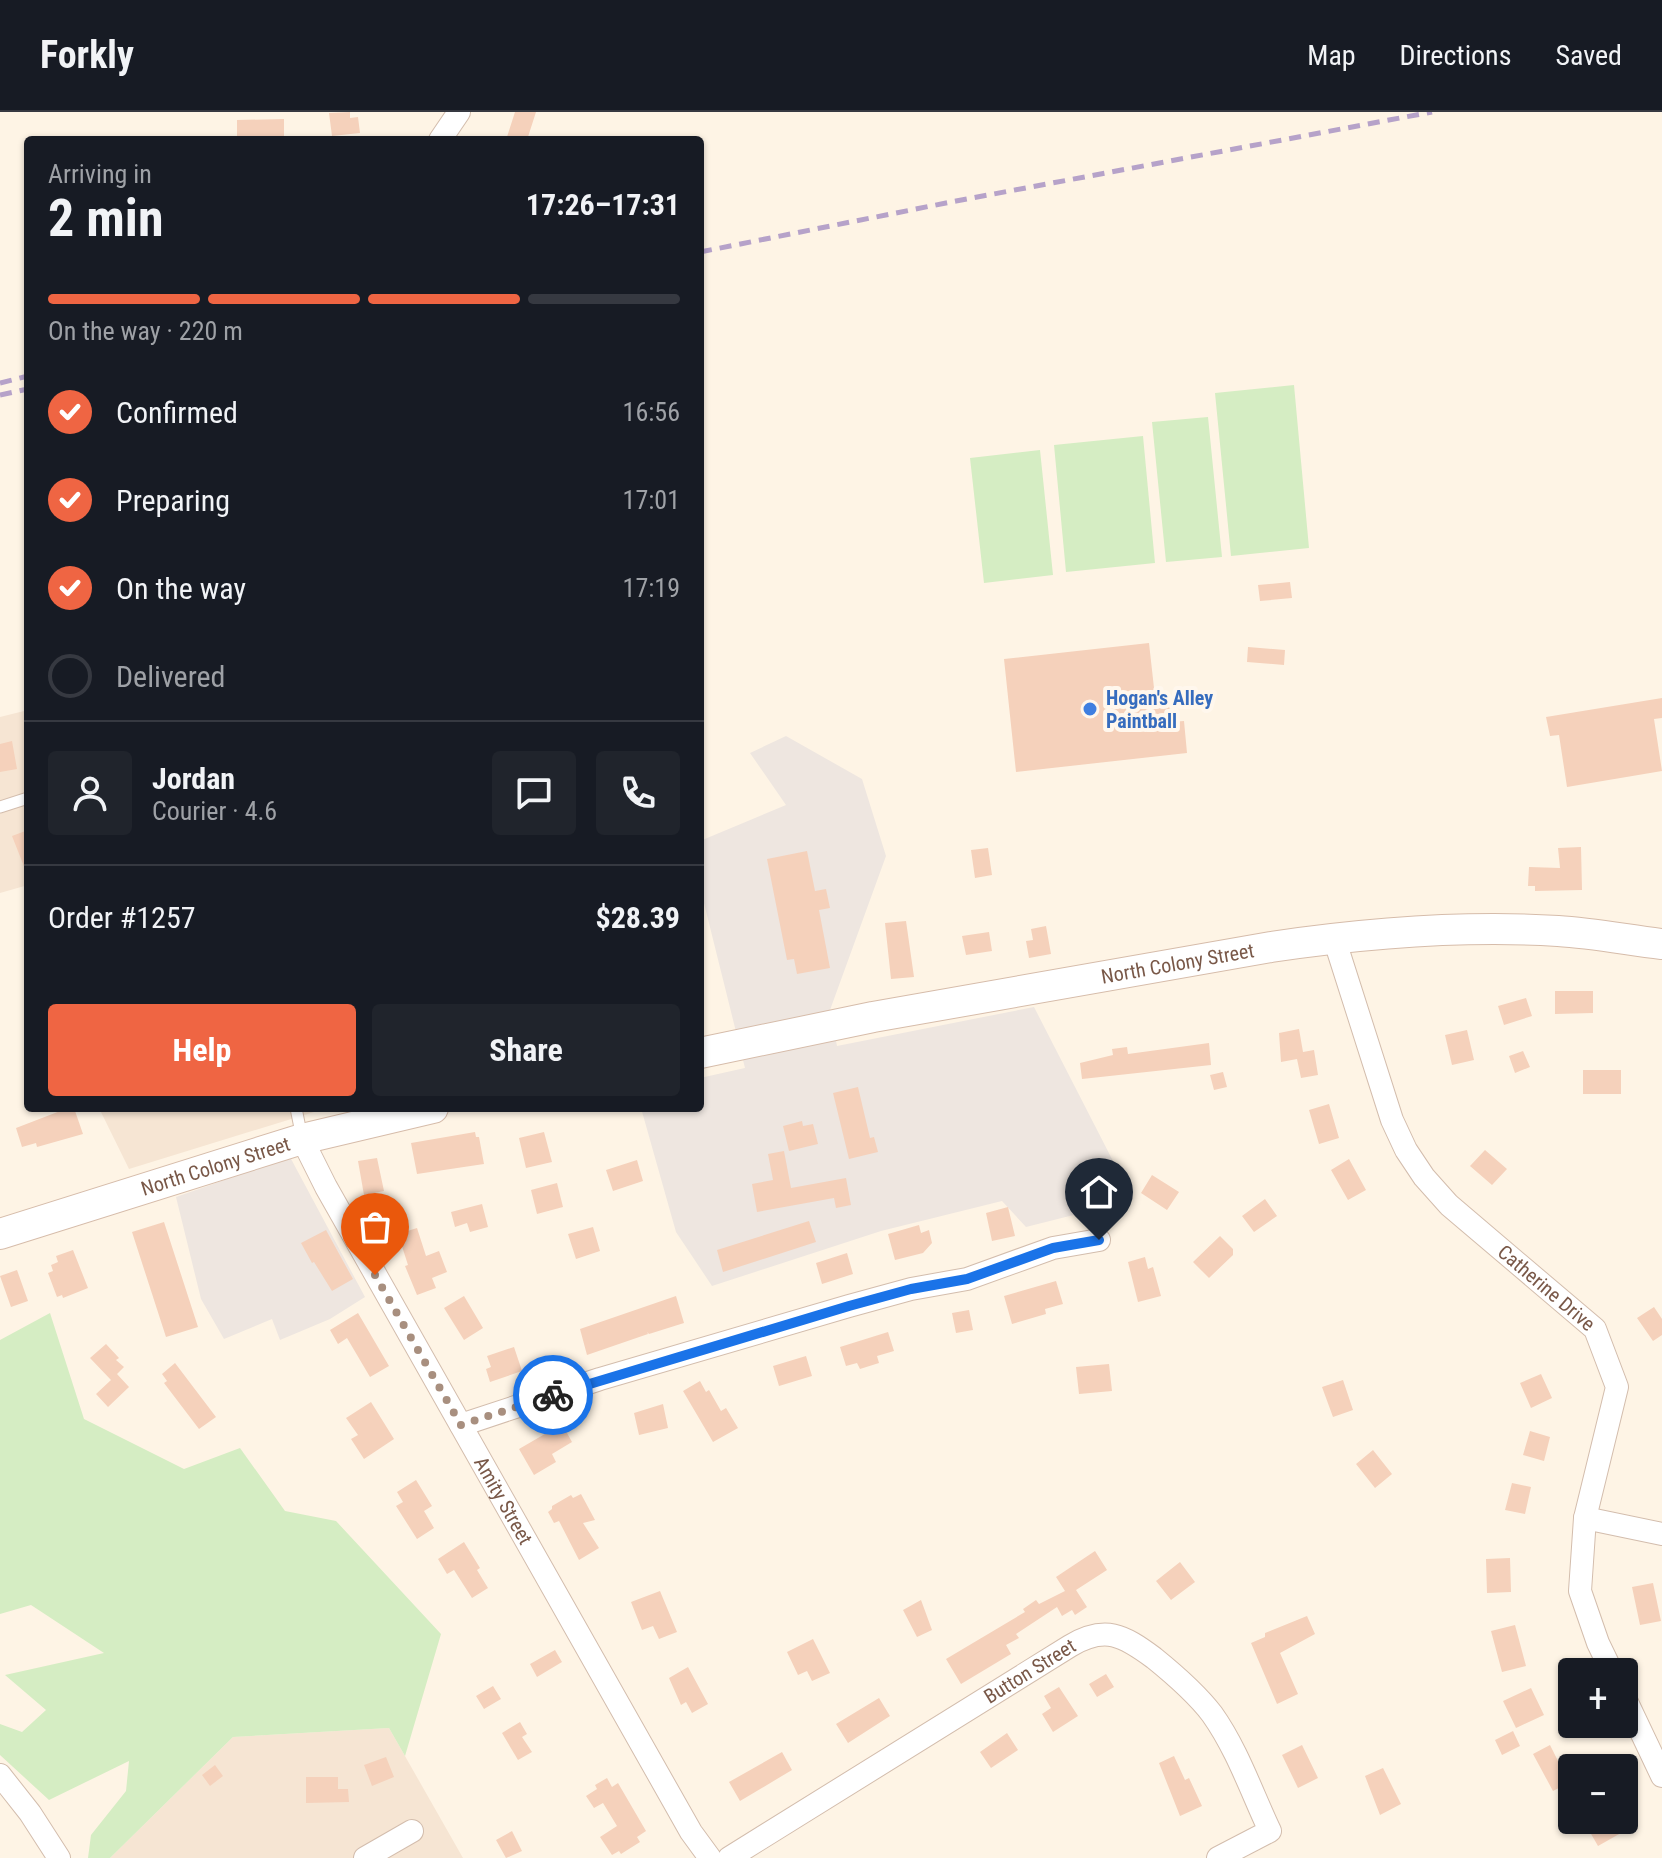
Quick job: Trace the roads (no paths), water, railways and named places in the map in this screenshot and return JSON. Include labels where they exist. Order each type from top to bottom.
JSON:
[{"type":"main road","name":"North Colony Street","points":[[704,1052],[873,1017],[1243,951],[1334,938],[1452,930],[1559,931],[1662,944]]},
{"type":"main road","name":"North Colony Street","points":[[0,1234],[302,1139],[416,1112]]},
{"type":"street","points":[[443,136],[459,112]]},
{"type":"street","name":"Catherine Drive","points":[[1334,938],[1392,1120],[1406,1150],[1424,1177],[1449,1205],[1595,1329],[1617,1387],[1585,1518],[1580,1591],[1605,1658]]},
{"type":"street","name":"Amity Street","points":[[302,1139],[326,1187],[684,1821],[710,1858]]},
{"type":"street","points":[[461,1425],[600,1379],[849,1306],[911,1289],[967,1279],[1053,1248],[1099,1240]]},
{"type":"street","points":[[1585,1518],[1662,1534]]},
{"type":"street","name":"Button Street","points":[[729,1858],[1085,1637],[1101,1633],[1128,1640],[1173,1674],[1196,1695],[1226,1738],[1270,1831],[1218,1858]]},
{"type":"street","points":[[1638,1725],[1662,1776]]},
{"type":"street","points":[[0,1775],[30,1813],[59,1858]]},
{"type":"street","points":[[365,1858],[412,1831]]},
{"type":"lane","points":[[0,807],[24,799]]},
{"type":"lane","points":[[297,1112],[302,1139]]},
{"type":"railway","points":[[704,251],[1432,112]]},
{"type":"railway","points":[[0,383],[24,377]]},
{"type":"railway","points":[[0,395],[24,390]]},
{"type":"place","name":"Hogan's Alley Paintball","points":[[1090,709]]}]
